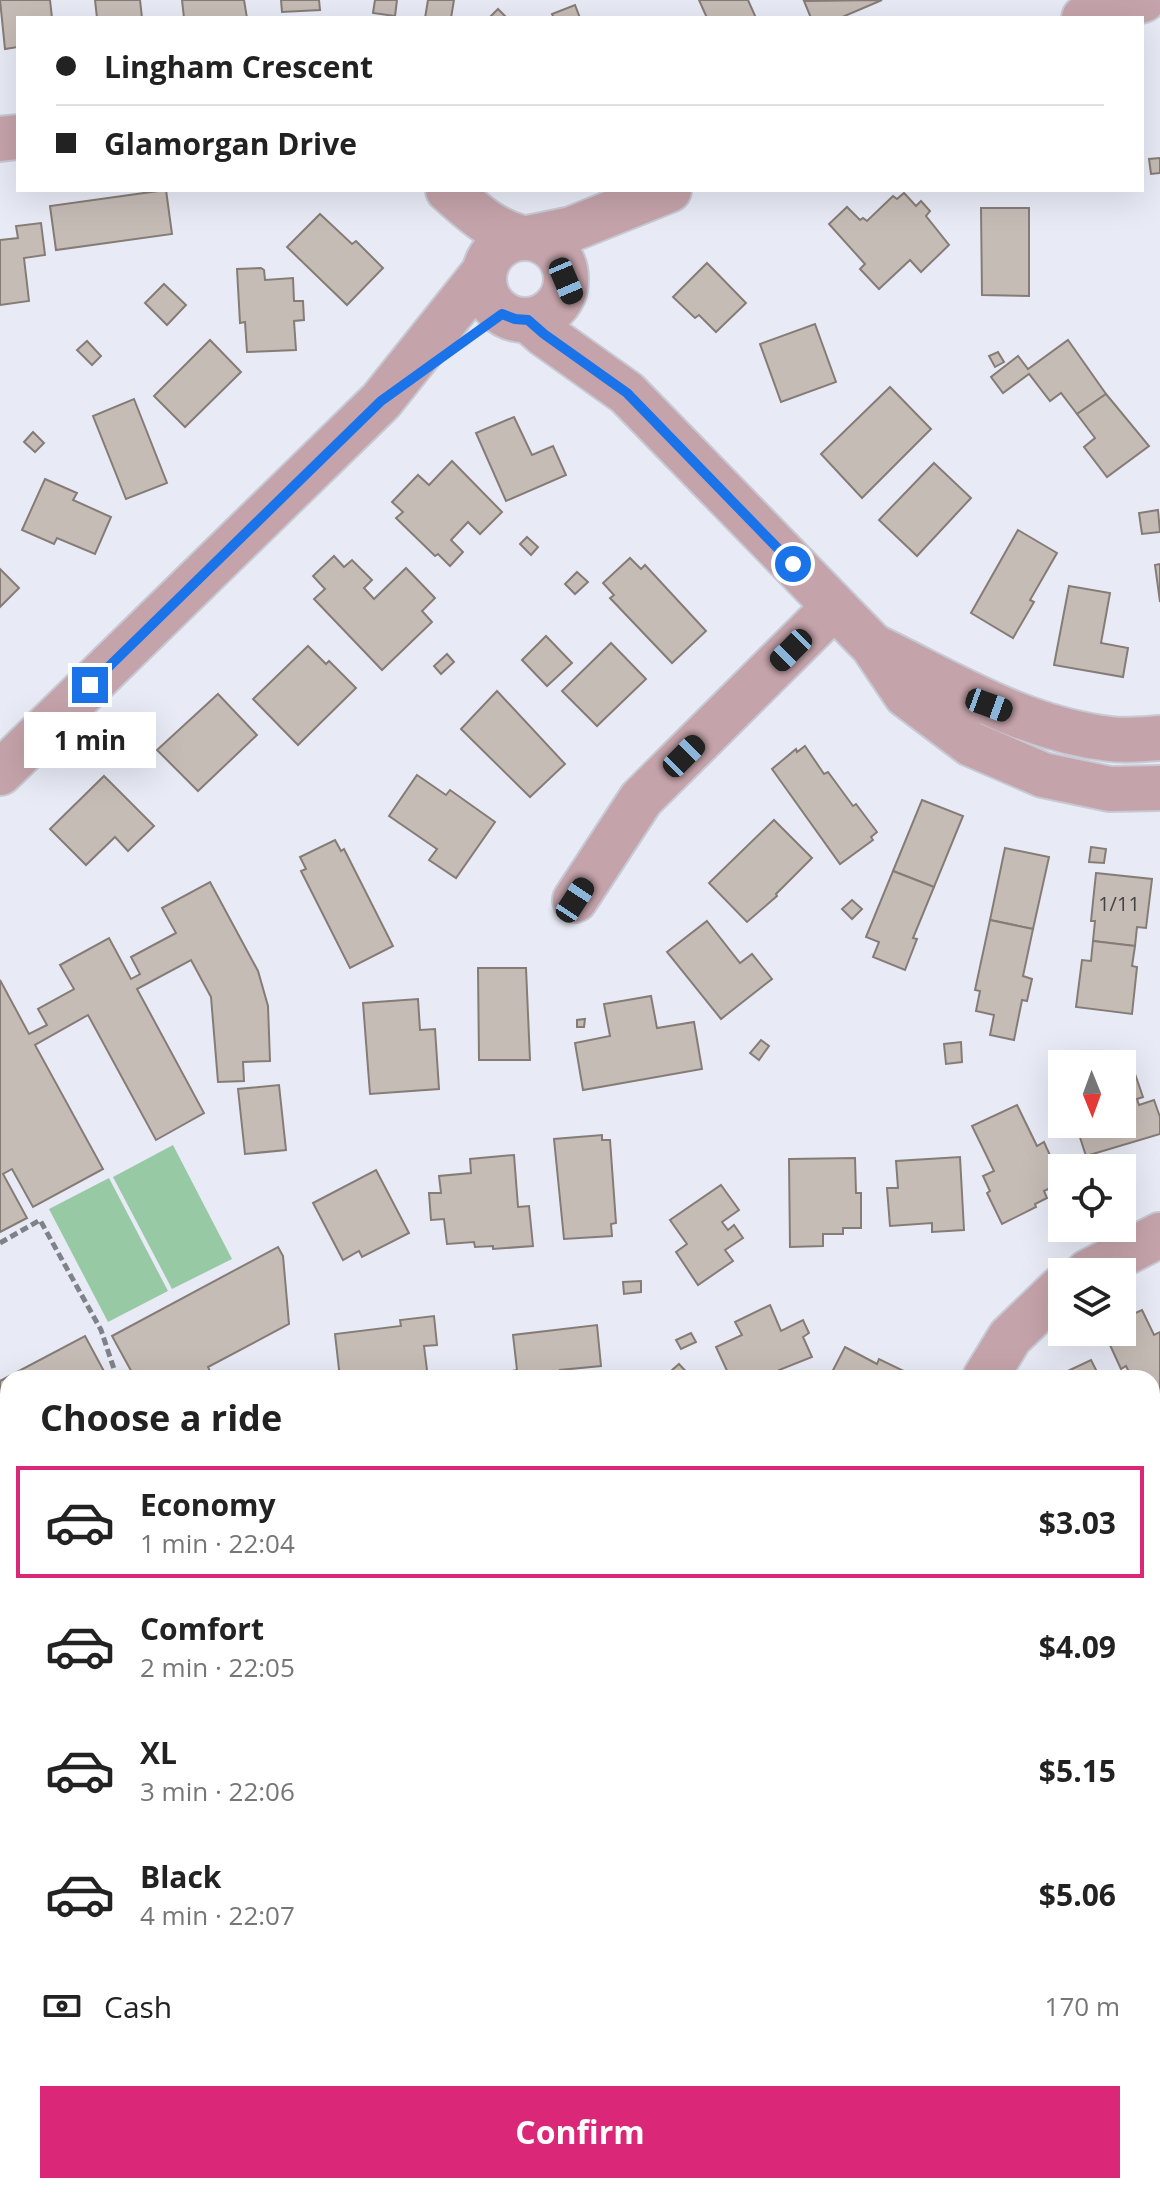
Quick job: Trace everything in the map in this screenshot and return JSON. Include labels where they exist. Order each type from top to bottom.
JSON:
[{"type":"street","points":[[1091,16],[1143,0]]},
{"type":"street","points":[[448,192],[483,247],[487,296],[493,306],[544,334],[627,393],[873,646],[906,695],[971,744],[1043,775],[1110,789],[1160,788]]},
{"type":"street","points":[[449,192],[498,230],[542,242],[554,249],[562,261],[589,331],[627,393]]},
{"type":"street","points":[[0,773],[381,401],[501,245],[572,229],[660,194]]},
{"type":"street","points":[[381,401],[515,317],[552,310],[560,300],[573,262],[609,224],[660,194]]},
{"type":"street","points":[[575,900],[641,799],[834,607]]},
{"type":"street","points":[[873,646],[989,705],[1051,728],[1113,740],[1160,738]]},
{"type":"street","points":[[1111,1258],[1160,1235]]},
{"type":"street","points":[[990,1370],[1010,1337],[1048,1300]]},
{"type":"path","points":[[0,1243],[40,1220],[101,1330],[114,1370]]},
{"type":"green space","points":[[173,1145],[232,1259],[172,1289],[113,1177]]},
{"type":"green space","points":[[109,1178],[168,1291],[108,1322],[49,1209]]},
{"type":"building","points":[[0,0],[50,0],[52,16],[16,16],[16,47],[5,49]]},
{"type":"building","points":[[95,0],[140,0],[142,16],[97,16]]},
{"type":"building","points":[[182,0],[244,0],[247,16],[184,16]]},
{"type":"building","points":[[281,0],[319,0],[320,10],[282,12]]},
{"type":"building","points":[[375,0],[397,0],[395,16],[373,13]]},
{"type":"building","points":[[428,0],[454,0],[451,16],[425,16]]},
{"type":"building","points":[[699,0],[748,0],[755,16],[706,16]]},
{"type":"building","points":[[882,0],[845,16],[810,16],[804,1]]},
{"type":"building","points":[[575,5],[579,16],[553,16]]},
{"type":"building","points":[[498,9],[505,16],[491,16]]},
{"type":"building","points":[[1160,158],[1160,173],[1151,174],[1149,159]]},
{"type":"building","points":[[166,192],[172,234],[56,250],[50,206]]},
{"type":"building","points":[[904,193],[916,206],[921,201],[930,211],[926,216],[949,245],[921,272],[910,260],[879,289],[860,269],[865,264],[829,224],[847,207],[860,220],[863,218],[867,221],[893,196],[897,199]]},
{"type":"building","points":[[981,208],[1029,208],[1029,296],[982,295]]},
{"type":"building","points":[[320,214],[352,244],[356,241],[383,268],[347,305],[287,247]]},
{"type":"building","points":[[41,223],[45,255],[24,258],[29,301],[0,305],[0,240],[18,238],[16,226]]},
{"type":"building","points":[[707,263],[746,303],[716,332],[699,315],[695,318],[673,297]]},
{"type":"building","points":[[261,268],[265,280],[293,278],[294,301],[303,301],[304,320],[294,321],[296,350],[247,352],[245,322],[240,323],[237,269]]},
{"type":"building","points":[[164,284],[186,305],[167,325],[145,303]]},
{"type":"building","points":[[815,324],[836,382],[781,402],[760,344]]},
{"type":"building","points":[[210,340],[241,372],[185,427],[154,396]]},
{"type":"building","points":[[1068,340],[1106,394],[1077,414],[1061,393],[1050,401],[1029,374],[1003,393],[991,377],[1018,356],[1028,369]]},
{"type":"building","points":[[87,341],[101,356],[92,365],[77,350]]},
{"type":"building","points":[[998,352],[1004,362],[995,367],[989,356]]},
{"type":"building","points":[[890,387],[931,429],[862,498],[821,454]]},
{"type":"building","points":[[1106,394],[1149,446],[1107,477],[1084,447],[1095,438],[1077,414]]},
{"type":"building","points":[[134,399],[167,483],[126,499],[93,416]]},
{"type":"building","points":[[514,417],[532,455],[553,446],[566,475],[506,501],[476,433]]},
{"type":"building","points":[[33,432],[44,443],[35,452],[24,442]]},
{"type":"building","points":[[452,461],[502,512],[480,534],[468,522],[451,540],[463,552],[450,566],[438,554],[435,556],[396,518],[403,512],[392,502],[418,475],[429,485]]},
{"type":"building","points":[[934,463],[971,498],[917,556],[879,520]]},
{"type":"building","points":[[45,479],[77,493],[73,500],[111,517],[95,554],[57,538],[54,544],[22,530]]},
{"type":"building","points":[[1158,510],[1160,532],[1142,534],[1139,513]]},
{"type":"building","points":[[1018,530],[1057,553],[1013,638],[971,613]]},
{"type":"building","points":[[527,537],[538,547],[531,555],[520,544]]},
{"type":"building","points":[[334,556],[344,567],[352,560],[372,580],[364,588],[374,599],[406,568],[435,598],[422,611],[432,622],[382,670],[314,599],[325,589],[313,576]]},
{"type":"building","points":[[630,558],[641,569],[645,565],[706,631],[672,663],[610,598],[614,595],[603,583]]},
{"type":"building","points":[[1160,564],[1160,602],[1155,565]]},
{"type":"building","points":[[0,569],[19,588],[0,607]]},
{"type":"building","points":[[577,572],[588,582],[575,594],[565,584]]},
{"type":"building","points":[[1069,586],[1110,593],[1101,643],[1128,648],[1123,677],[1054,665]]},
{"type":"building","points":[[546,636],[572,663],[547,686],[522,660]]},
{"type":"building","points":[[611,643],[646,679],[597,726],[562,691]]},
{"type":"building","points":[[308,646],[326,664],[329,661],[356,688],[298,745],[253,699]]},
{"type":"building","points":[[447,654],[454,662],[441,674],[434,666]]},
{"type":"building","points":[[497,691],[565,764],[530,797],[461,729]]},
{"type":"building","points":[[218,694],[257,735],[198,791],[157,750]]},
{"type":"building","points":[[805,746],[824,774],[828,772],[877,832],[871,837],[873,840],[840,864],[772,769],[796,749],[797,752]]},
{"type":"building","points":[[417,775],[446,795],[450,790],[495,822],[456,878],[429,860],[437,849],[389,816]]},
{"type":"building","points":[[104,776],[154,826],[128,851],[115,837],[86,865],[50,829]]},
{"type":"building","points":[[922,800],[963,816],[934,887],[893,871]]},
{"type":"building","points":[[774,820],[812,858],[777,896],[747,922],[709,883]]},
{"type":"building","points":[[335,840],[341,851],[344,849],[393,946],[350,968],[301,871],[306,869],[300,857]]},
{"type":"building","points":[[1091,847],[1106,849],[1104,863],[1089,862]]},
{"type":"building","points":[[1005,848],[1049,857],[1033,929],[990,920]]},
{"type":"building","points":[[893,871],[934,887],[913,938],[917,939],[905,970],[873,957],[879,942],[866,937]]},
{"type":"building","points":[[1096,873],[1152,879],[1146,928],[1137,927],[1135,946],[1093,941],[1095,921],[1091,921]]},
{"type":"building","points":[[210,882],[258,971],[268,1006],[270,1061],[243,1062],[244,1081],[218,1082],[211,997],[191,960],[137,989],[204,1113],[156,1140],[88,1015],[35,1045],[103,1169],[33,1207],[12,1169],[3,1174],[27,1218],[0,1232],[0,980],[29,1034],[47,1025],[38,1009],[74,989],[60,965],[109,938],[131,979],[140,974],[131,957],[176,933],[162,908]]},
{"type":"building","points":[[852,900],[862,909],[852,919],[842,909]]},
{"type":"building","points":[[990,920],[1033,929],[1023,976],[1032,979],[1027,1001],[1022,1000],[1014,1040],[990,1035],[994,1015],[976,1011],[980,991],[975,990]]},
{"type":"building","points":[[707,921],[740,963],[752,954],[772,979],[721,1019],[667,952]]},
{"type":"building","points":[[1093,941],[1135,946],[1132,966],[1137,967],[1132,1014],[1076,1007],[1082,960],[1091,961]]},
{"type":"building","points":[[478,968],[526,968],[530,1060],[479,1060]]},
{"type":"building","points":[[651,996],[657,1028],[694,1022],[702,1069],[583,1090],[575,1043],[610,1036],[604,1004]]},
{"type":"building","points":[[418,999],[420,1030],[435,1029],[439,1089],[370,1094],[363,1003]]},
{"type":"building","points":[[585,1019],[584,1027],[577,1027],[577,1020]]},
{"type":"building","points":[[761,1040],[769,1046],[759,1060],[750,1053]]},
{"type":"building","points":[[961,1042],[962,1062],[946,1064],[944,1044]]},
{"type":"building","points":[[1136,1077],[1143,1097],[1137,1099],[1139,1105],[1154,1100],[1160,1117],[1160,1134],[1085,1154],[1080,1138],[1136,1138]]},
{"type":"building","points":[[279,1085],[286,1150],[245,1154],[238,1089]]},
{"type":"building","points":[[1017,1105],[1037,1146],[1044,1142],[1049,1154],[1048,1189],[1044,1191],[1047,1198],[1002,1224],[987,1193],[990,1191],[983,1176],[994,1171],[972,1126]]},
{"type":"building","points":[[602,1135],[602,1140],[610,1140],[616,1223],[611,1224],[612,1236],[564,1239],[554,1139]]},
{"type":"building","points":[[514,1155],[518,1207],[529,1206],[533,1246],[493,1249],[493,1246],[475,1247],[474,1242],[447,1244],[444,1219],[431,1220],[429,1193],[441,1193],[439,1176],[471,1173],[470,1159]]},
{"type":"building","points":[[960,1157],[964,1230],[932,1232],[932,1223],[890,1226],[887,1188],[898,1188],[896,1161]]},
{"type":"building","points":[[855,1158],[856,1193],[861,1193],[861,1228],[843,1228],[843,1234],[823,1234],[823,1246],[790,1247],[789,1159]]},
{"type":"building","points":[[376,1170],[409,1233],[362,1257],[359,1251],[343,1260],[313,1203]]},
{"type":"building","points":[[721,1185],[739,1210],[722,1222],[728,1230],[734,1225],[743,1238],[725,1250],[733,1261],[698,1285],[676,1252],[687,1244],[670,1220]]},
{"type":"building","points":[[278,1247],[283,1256],[289,1324],[208,1367],[210,1370],[131,1370],[112,1336]]},
{"type":"building","points":[[641,1281],[641,1292],[624,1294],[623,1282]]},
{"type":"building","points":[[770,1305],[781,1331],[803,1320],[809,1333],[803,1337],[812,1357],[779,1370],[727,1370],[716,1347],[742,1335],[735,1322]]},
{"type":"building","points":[[1142,1310],[1154,1335],[1160,1332],[1160,1370],[1128,1370],[1126,1366],[1121,1369],[1110,1346],[1136,1346],[1136,1313]]},
{"type":"building","points":[[434,1316],[437,1345],[424,1346],[427,1370],[339,1370],[335,1334],[401,1326],[400,1320]]},
{"type":"building","points":[[597,1325],[601,1366],[517,1370],[513,1335]]},
{"type":"building","points":[[691,1333],[696,1342],[681,1349],[676,1340]]},
{"type":"building","points":[[85,1336],[103,1370],[21,1370]]},
{"type":"building","points":[[845,1347],[877,1364],[879,1359],[902,1370],[833,1370]]},
{"type":"building","points":[[1091,1360],[1096,1370],[1070,1370]]},
{"type":"route","points":[[90,685],[381,401],[502,314],[508,318],[528,320],[627,393],[793,564]]}]
